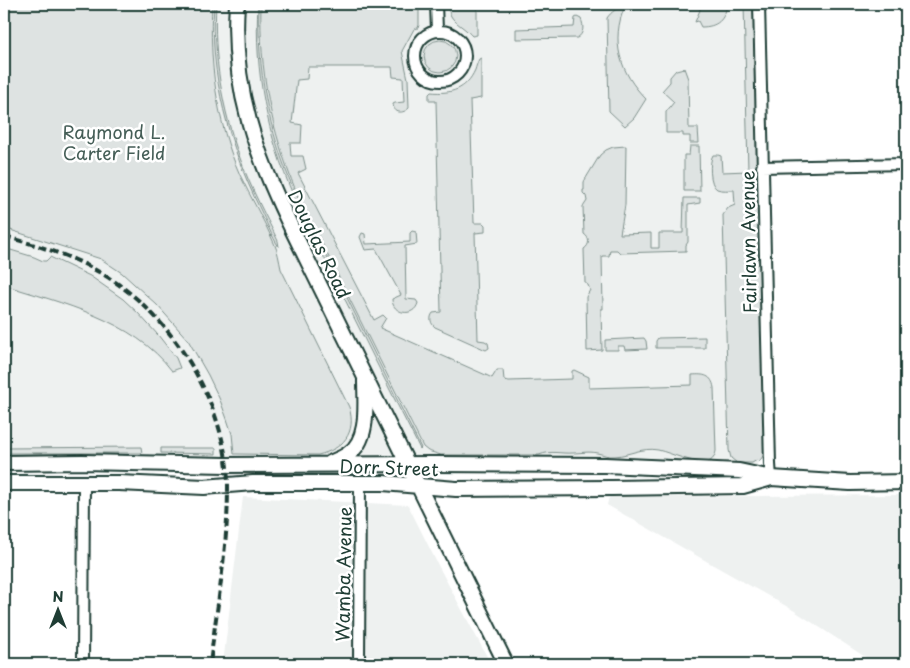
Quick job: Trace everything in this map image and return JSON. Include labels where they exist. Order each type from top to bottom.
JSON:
[{"type":"main road","name":"Douglas Road","points":[[238,4],[236,37],[243,98],[252,135],[261,160],[276,196],[506,664]]},
{"type":"main road","points":[[327,464],[348,454],[358,444],[364,428],[365,377]]},
{"type":"main road","name":"Dorr Street","points":[[4,463],[82,462],[226,465],[596,464],[739,471],[771,478],[850,482],[906,482]]},
{"type":"main road","points":[[588,484],[655,478],[659,474],[658,467]]},
{"type":"main road","name":"Dorr Street","points":[[4,483],[119,483],[204,487],[253,483],[383,483],[456,489],[527,488],[588,484],[743,486],[771,478]]},
{"type":"street","points":[[436,4],[437,30]]},
{"type":"street","name":"Fairlawn Avenue","points":[[759,4],[771,478]]},
{"type":"street","points":[[437,30],[453,34],[459,39],[465,53],[465,61],[462,68],[450,79],[443,81],[435,81],[422,74],[414,59],[417,44],[422,37],[437,30]]},
{"type":"street","points":[[762,167],[906,164]]},
{"type":"street","points":[[83,664],[84,483]]},
{"type":"street","name":"Wamba Avenue","points":[[358,664],[360,483]]},
{"type":"shaded area","points":[[4,4],[759,4],[764,452],[762,459],[756,465],[323,456],[4,455]]},
{"type":"shaded area","points":[[906,495],[906,664],[876,664],[793,610],[607,505],[609,497]]},
{"type":"shaded area","points":[[243,497],[408,505],[491,664],[223,664]]},
{"type":"green space","name":"Raymond L. Carter Field","points":[[4,4],[212,4],[213,69],[225,134],[240,175],[275,246],[281,269],[349,407],[351,425],[349,432],[335,449],[318,455],[234,454],[232,434],[220,400],[208,375],[188,340],[157,305],[122,273],[101,259],[4,228]]},
{"type":"green space","points":[[214,4],[216,4],[215,24],[220,82],[228,121],[244,169],[278,241],[279,247],[271,234],[249,185],[223,110],[215,57],[213,31]]},
{"type":"green space","points":[[258,4],[262,75],[271,122],[285,168],[420,449],[294,197],[276,150],[264,102],[258,54]]},
{"type":"green space","points":[[261,4],[419,4],[418,28],[414,29],[402,51],[408,79],[409,108],[407,110],[399,112],[395,110],[393,104],[404,102],[403,78],[393,77],[392,67],[308,67],[307,79],[297,80],[292,123],[302,125],[301,143],[290,143],[291,156],[303,156],[306,169],[298,173],[374,320],[383,315],[386,318],[380,328],[492,378],[497,370],[503,370],[504,380],[509,381],[572,379],[572,371],[574,370],[589,377],[589,388],[692,385],[692,375],[707,376],[714,388],[716,451],[712,459],[707,462],[696,461],[652,449],[612,456],[594,452],[552,452],[539,455],[441,455],[428,451],[423,447],[296,191],[287,168],[268,99],[262,52]]},
{"type":"green space","points":[[448,4],[477,4],[477,35],[472,36],[453,19],[450,15]]},
{"type":"green space","points":[[699,4],[727,4],[726,10],[719,22],[712,26],[701,27],[698,21],[695,22],[700,10]]},
{"type":"green space","points":[[744,4],[756,4],[765,447],[759,462],[757,460],[752,463],[737,463],[731,458],[729,450],[723,215],[728,208],[735,205],[734,190],[721,190],[714,187],[710,167],[713,155],[718,155],[721,156],[722,172],[748,171]]},
{"type":"green space","points":[[625,6],[618,32],[620,56],[630,78],[646,99],[634,118],[625,126],[609,111],[607,18],[615,10]]},
{"type":"green space","points":[[575,18],[581,19],[583,27],[581,34],[577,38],[516,39],[516,29],[574,27]]},
{"type":"green space","points":[[440,40],[446,41],[451,45],[455,50],[455,62],[451,67],[446,71],[440,72],[434,71],[429,67],[425,62],[424,56],[425,50],[429,45],[434,41]]},
{"type":"green space","points":[[481,58],[481,98],[470,100],[474,223],[483,223],[485,225],[485,232],[475,233],[478,340],[488,343],[489,348],[486,350],[435,327],[431,319],[433,313],[441,312],[436,101],[429,101],[429,94],[431,92],[451,91],[462,86],[471,77]]},
{"type":"green space","points":[[684,68],[688,79],[689,128],[698,128],[699,143],[690,143],[690,136],[683,136],[683,133],[666,133],[666,112],[674,102],[662,91],[670,82],[670,77],[676,70]]},
{"type":"green space","points":[[626,146],[625,205],[620,234],[651,233],[651,248],[659,248],[659,233],[683,233],[684,198],[700,198],[700,203],[688,205],[688,242],[686,251],[620,253],[617,250],[610,250],[609,256],[602,256],[602,350],[587,351],[586,297],[590,290],[585,283],[584,249],[588,242],[584,234],[583,207],[587,201],[583,193],[584,182],[600,155],[613,147]]},
{"type":"green space","points":[[690,146],[699,146],[700,191],[684,191],[684,155],[689,155]]},
{"type":"green space","points":[[412,231],[416,232],[417,244],[405,246],[406,299],[416,300],[418,303],[412,311],[404,312],[399,311],[393,304],[392,299],[401,295],[376,249],[365,250],[360,237],[362,233],[365,234],[366,244],[410,242],[410,233]]},
{"type":"green space","points":[[4,248],[43,261],[50,257],[90,276],[123,299],[138,313],[176,358],[180,368],[172,371],[156,353],[117,326],[72,307],[4,285]]},
{"type":"green space","points":[[705,337],[705,348],[656,348],[658,338]]},
{"type":"green space","points":[[644,338],[647,349],[625,350],[624,346],[618,346],[618,350],[605,350],[605,340]]},
{"type":"green space","points":[[141,447],[142,453],[4,453],[4,448]]},
{"type":"green space","points":[[161,448],[216,448],[216,454],[161,453]]},
{"type":"railway","points":[[4,236],[76,260],[125,289],[150,311],[171,336],[191,364],[206,393],[218,424],[225,456],[228,487],[224,554],[210,664]]}]
